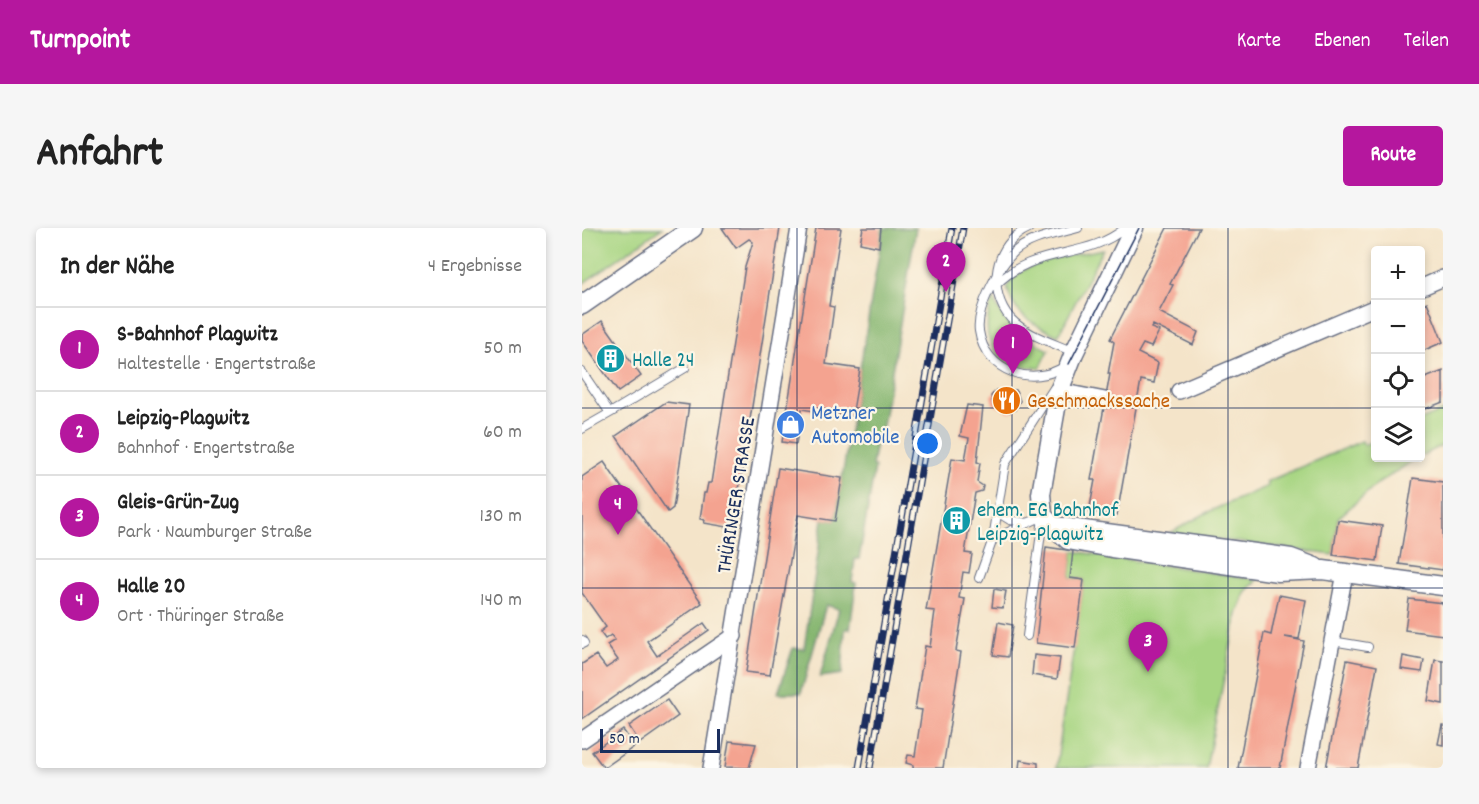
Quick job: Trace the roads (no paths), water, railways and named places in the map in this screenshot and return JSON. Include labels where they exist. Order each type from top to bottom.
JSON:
[{"type":"street","points":[[582,305],[693,228]]},
{"type":"street","name":"THÜRINGER STRASSE","points":[[711,768],[799,228]]},
{"type":"street","points":[[1134,228],[1071,358],[1059,391],[1041,494],[1042,522],[1281,556],[1323,570],[1443,586]]},
{"type":"street","points":[[1425,286],[1443,278]]},
{"type":"street","points":[[1179,391],[1371,309]]},
{"type":"street","points":[[1059,391],[1105,400]]},
{"type":"street","points":[[1308,768],[1345,573]]},
{"type":"street","points":[[582,740],[734,636]]},
{"type":"lane","points":[[1029,228],[1020,231],[1007,244],[995,268],[1003,307],[1012,320],[1071,358]]},
{"type":"lane","points":[[1071,358],[1056,372],[1033,378],[1013,374],[996,363],[985,347],[979,331],[980,311],[1014,252],[1028,243],[1078,228]]},
{"type":"lane","points":[[996,281],[1024,263],[1103,242],[1125,228]]},
{"type":"lane","points":[[979,578],[993,539],[1005,464],[1071,358]]},
{"type":"lane","points":[[582,429],[685,368]]},
{"type":"lane","points":[[582,372],[610,413]]},
{"type":"lane","points":[[997,512],[1010,520],[1042,522]]},
{"type":"lane","points":[[993,539],[1042,522]]},
{"type":"lane","points":[[1027,636],[1042,522]]},
{"type":"lane","points":[[582,640],[584,643],[582,644]]},
{"type":"lane","points":[[1332,641],[1368,647]]},
{"type":"tram line","points":[[1069,364],[1139,228]]},
{"type":"railway","points":[[859,768],[952,228]]},
{"type":"railway","points":[[870,768],[963,228]]},
{"type":"place","name":"Leipzig-Plagwitz","points":[[946,292]]},
{"type":"place","name":"Halle 24","points":[[611,359]]},
{"type":"place","name":"S-Bahnhof Plagwitz","points":[[1013,374]]},
{"type":"place","name":"Geschmackssache","points":[[1006,400]]},
{"type":"place","name":"Metzner Automobile","points":[[790,424]]},
{"type":"place","name":"ehem. EG Bahnhof Leipzig-Plagwitz","points":[[956,521]]},
{"type":"place","name":"Halle 20","points":[[618,535]]},
{"type":"place","name":"Gleis-Grün-Zug","points":[[1148,672]]}]
